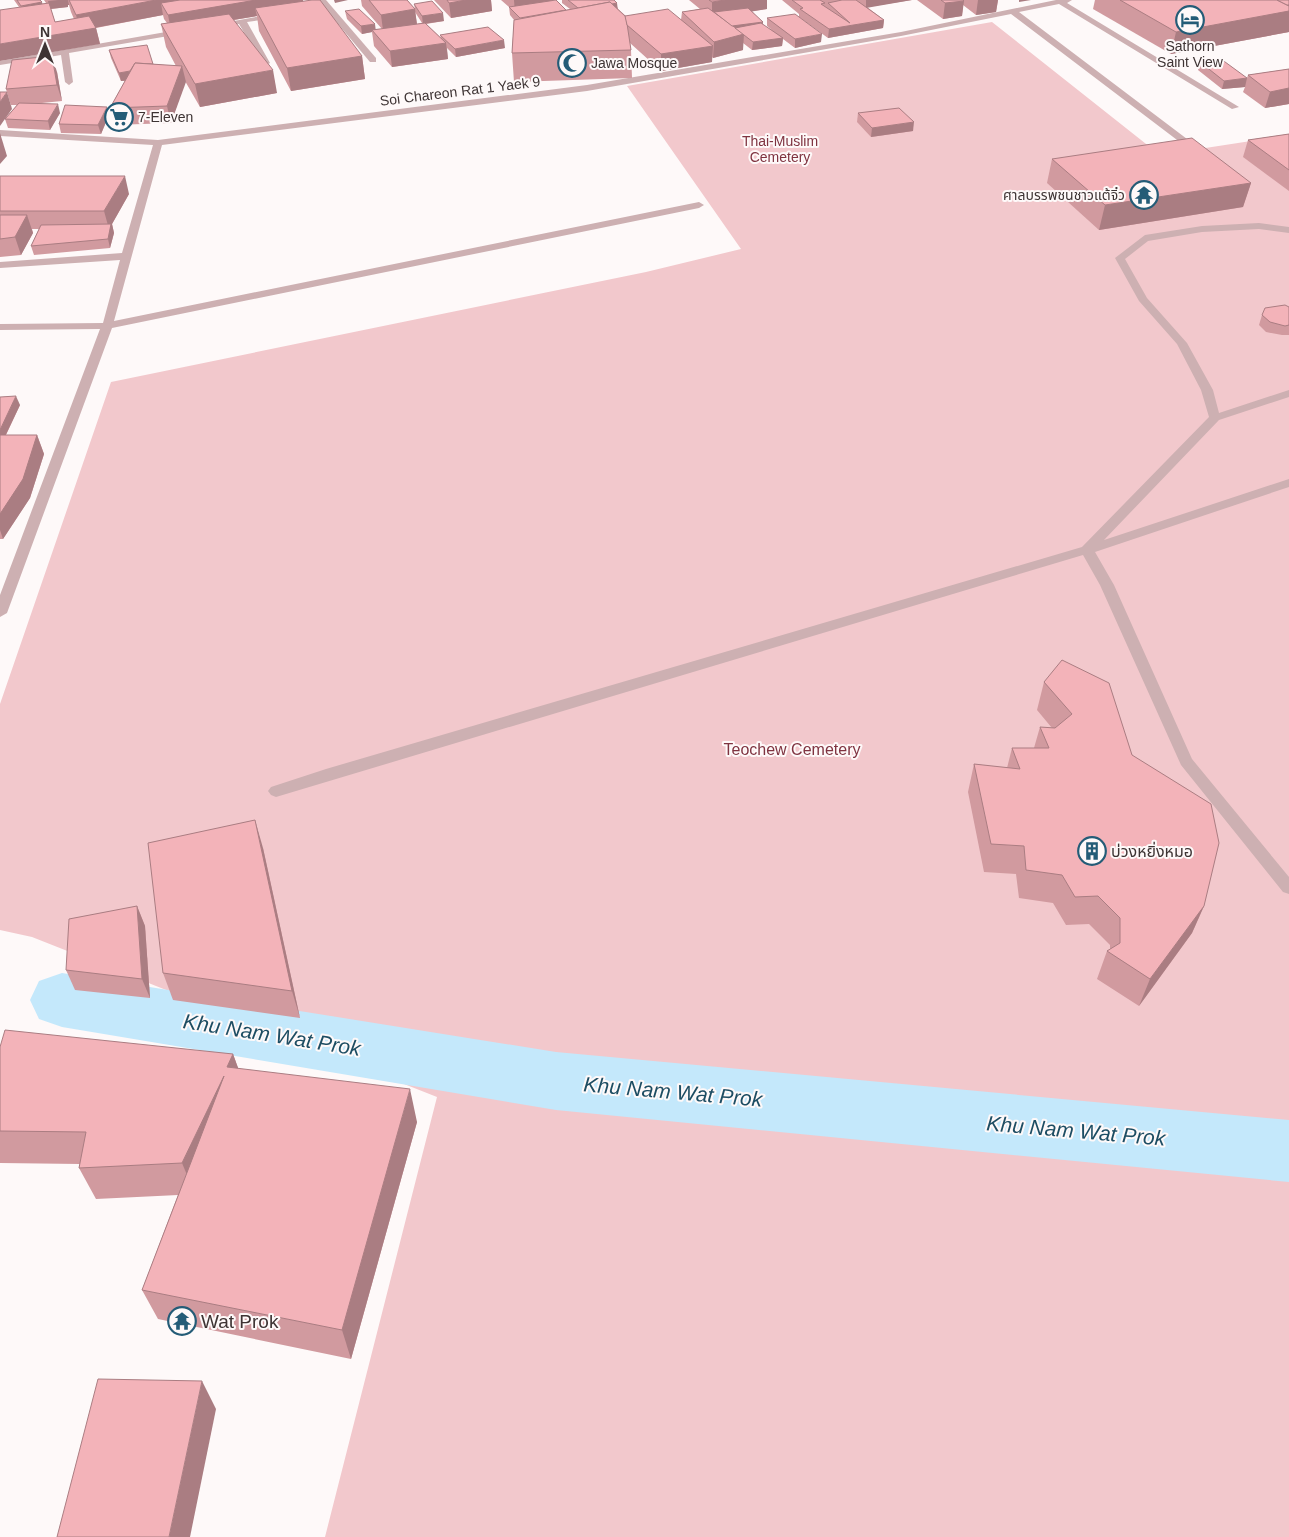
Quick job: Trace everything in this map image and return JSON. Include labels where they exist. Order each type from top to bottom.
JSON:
[{"type":"street","name":"Soi Chareon Rat 1 Yaek 9","points":[[0,133],[158,143],[587,88],[891,36],[1068,0]]},
{"type":"street","points":[[1059,2],[1235,107]]},
{"type":"street","points":[[323,5],[373,60]]},
{"type":"street","points":[[1012,11],[1188,144]]},
{"type":"street","points":[[202,28],[289,13]]},
{"type":"street","points":[[242,21],[266,63]]},
{"type":"street","points":[[0,63],[192,30]]},
{"type":"street","points":[[65,52],[69,82]]},
{"type":"street","points":[[0,613],[107,326],[158,143]]},
{"type":"street","points":[[0,327],[107,326],[699,205]]},
{"type":"street","points":[[1215,418],[1208,390],[1182,342],[1143,298],[1120,258],[1145,238],[1202,229],[1259,226],[1289,230]]},
{"type":"street","points":[[0,265],[127,256]]},
{"type":"street","points":[[1087,550],[1215,418],[1289,393]]},
{"type":"street","points":[[276,791],[331,772],[1087,550],[1289,483]]},
{"type":"street","points":[[1087,550],[1107,585],[1186,761],[1289,888]]},
{"type":"green space","name":"Teochew Cemetery","points":[[992,22],[1160,155],[1289,135],[1289,1537],[325,1537],[437,1097],[32,937],[0,930],[0,704],[111,382],[646,272],[741,249],[627,86]]},
{"type":"building","points":[[17,0],[40,0],[42,2],[21,6]]},
{"type":"building","points":[[69,0],[156,0],[76,15]]},
{"type":"building","points":[[180,0],[256,0],[168,15],[161,3]]},
{"type":"building","points":[[320,0],[362,56],[287,68],[255,8]]},
{"type":"building","points":[[369,0],[407,0],[415,9],[381,15]]},
{"type":"building","points":[[447,0],[466,0],[449,3]]},
{"type":"building","points":[[556,0],[566,10],[520,18],[509,7]]},
{"type":"building","points":[[568,0],[614,0],[617,3],[612,4],[610,2],[578,8]]},
{"type":"building","points":[[709,0],[725,0],[712,2]]},
{"type":"building","points":[[792,0],[820,0],[825,3],[821,4],[850,23],[828,3],[856,0],[884,20],[829,29],[800,9],[803,8]]},
{"type":"building","points":[[941,0],[963,0],[964,1],[945,3]]},
{"type":"building","points":[[1120,0],[1277,0],[1289,6],[1289,11],[1176,32]]},
{"type":"building","points":[[1277,0],[1289,0],[1289,5],[1287,5]]},
{"type":"building","points":[[432,1],[443,13],[422,16],[414,4]]},
{"type":"building","points":[[610,2],[626,17],[631,50],[512,53],[514,20]]},
{"type":"building","points":[[49,3],[55,22],[89,16],[96,28],[0,44],[0,10]]},
{"type":"building","points":[[708,8],[744,34],[714,42],[682,12]]},
{"type":"building","points":[[748,8],[763,22],[732,26],[714,12]]},
{"type":"building","points":[[359,9],[375,24],[361,26],[345,11]]},
{"type":"building","points":[[668,9],[713,46],[661,54],[627,25],[625,16]]},
{"type":"building","points":[[229,14],[273,70],[195,84],[161,24]]},
{"type":"building","points":[[795,14],[822,34],[795,39],[767,18]]},
{"type":"building","points":[[425,23],[446,43],[390,51],[372,30]]},
{"type":"building","points":[[761,23],[783,38],[753,42],[735,28]]},
{"type":"building","points":[[488,27],[504,40],[455,49],[440,35]]},
{"type":"building","points":[[147,45],[153,64],[135,63],[130,71],[119,73],[109,50]]},
{"type":"building","points":[[52,56],[57,85],[6,89],[12,60]]},
{"type":"building","points":[[1221,59],[1247,78],[1224,81],[1200,62]]},
{"type":"building","points":[[135,63],[182,66],[167,106],[110,108]]},
{"type":"building","points":[[1289,69],[1289,88],[1270,92],[1248,75]]},
{"type":"building","points":[[0,92],[7,92],[0,102]]},
{"type":"building","points":[[19,103],[58,104],[48,121],[5,119]]},
{"type":"building","points":[[65,105],[107,107],[98,125],[59,124]]},
{"type":"building","points":[[899,108],[914,122],[872,128],[858,113]]},
{"type":"building","points":[[1289,134],[1289,170],[1248,140]]},
{"type":"building","points":[[1192,138],[1251,183],[1105,205],[1052,159]]},
{"type":"building","points":[[0,176],[125,176],[104,211],[0,211]]},
{"type":"building","points":[[0,215],[27,215],[15,237],[0,239]]},
{"type":"building","points":[[111,224],[108,239],[31,246],[41,225]]},
{"type":"building","points":[[1285,305],[1289,307],[1289,325],[1285,326],[1270,322],[1262,315],[1265,308]]},
{"type":"building","points":[[16,396],[0,430],[0,397]]},
{"type":"building","points":[[0,435],[37,435],[23,479],[0,514]]},
{"type":"building","name":"บ่วงหยิ่งหมอ","points":[[1062,660],[1109,683],[1132,755],[1211,804],[1219,843],[1204,906],[1150,979],[1107,951],[1120,943],[1120,918],[1098,896],[1075,897],[1062,875],[1026,870],[1024,846],[991,844],[974,764],[1020,769],[1012,748],[1049,748],[1040,727],[1055,728],[1072,714],[1044,682]]},
{"type":"building","points":[[255,820],[292,991],[163,973],[148,843]]},
{"type":"building","points":[[137,906],[142,979],[66,970],[69,919]]},
{"type":"building","points":[[5,1030],[233,1054],[227,1067],[410,1089],[342,1330],[142,1290],[224,1076],[182,1163],[79,1168],[86,1132],[0,1131],[0,1047]]},
{"type":"building","points":[[98,1379],[202,1381],[169,1537],[57,1537]]},
{"type":"waterway","name":"Khu Nam Wat Prok","points":[[62,1000],[556,1081],[1289,1151]]},
{"type":"place","name":"Sathorn Saint View","points":[[1190,20]]},
{"type":"place","name":"Jawa Mosque","points":[[572,63]]},
{"type":"place","name":"7-Eleven","points":[[119,117]]},
{"type":"place","name":"ศาลบรรพชนชาวแต้จิ๋ว","points":[[1144,195]]},
{"type":"place","name":"บ่วงหยิ่งหมอ","points":[[1092,851]]},
{"type":"place","name":"Wat Prok","points":[[182,1321]]},
{"type":"park label","name":"Thai-Muslim Cemetery","points":[[780,150]]}]
